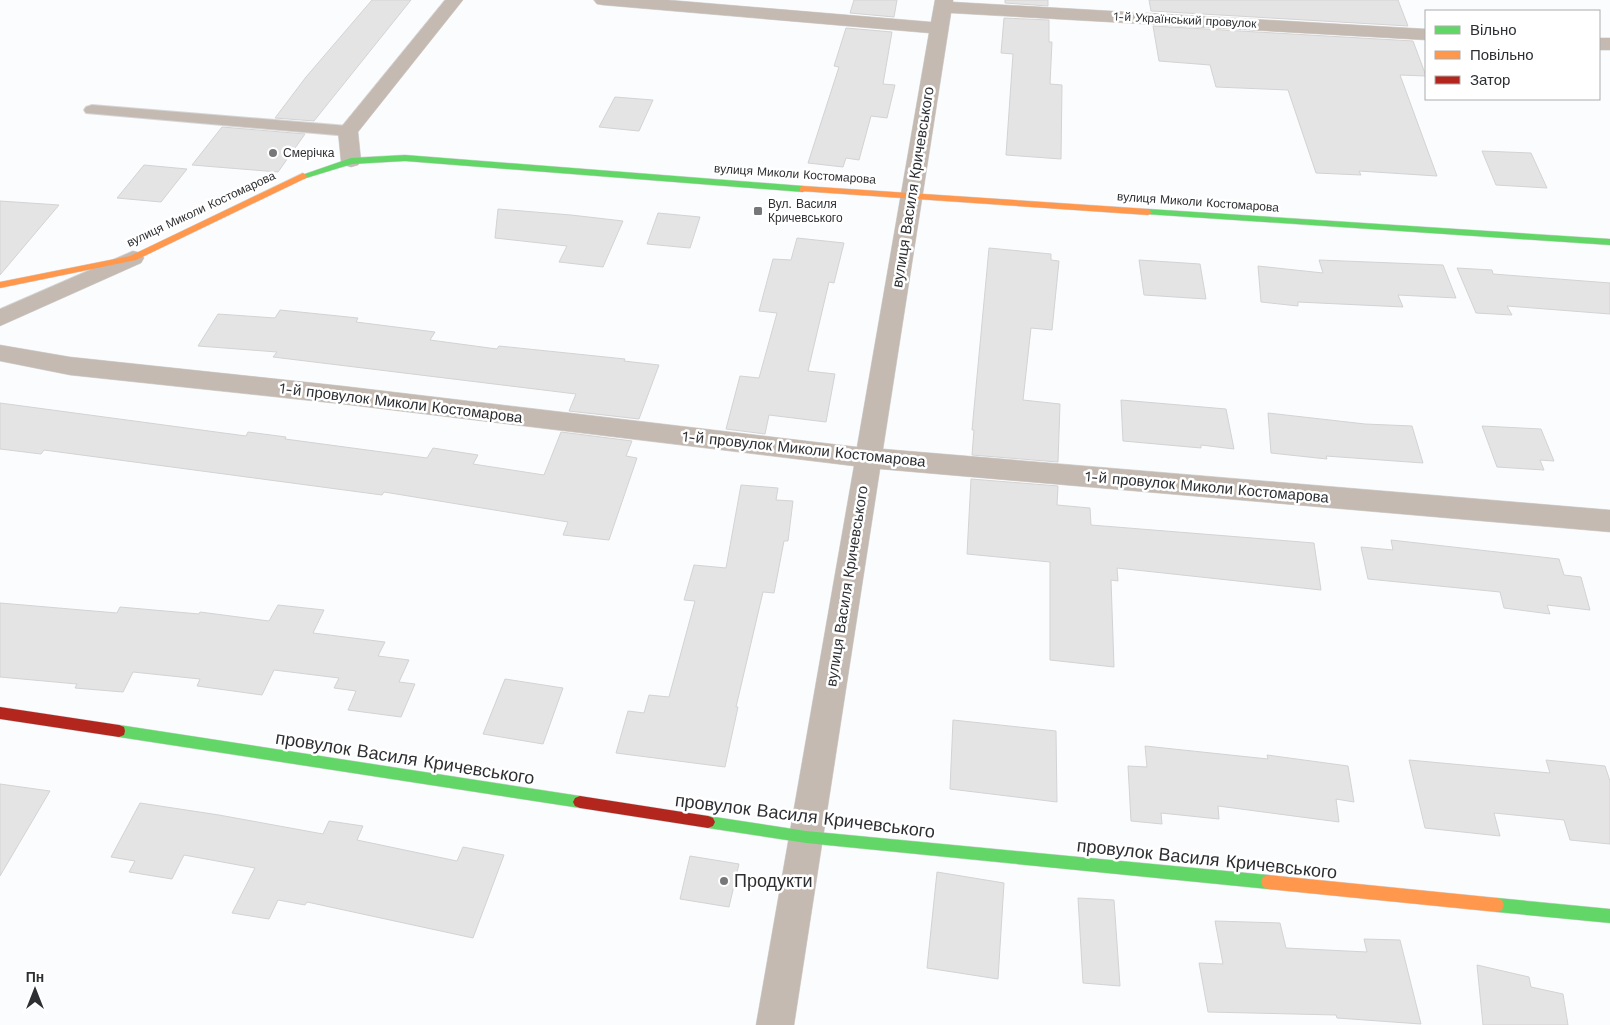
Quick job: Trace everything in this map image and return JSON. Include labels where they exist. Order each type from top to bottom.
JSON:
[{"type":"street","points":[[351,161],[348,131],[454,0]]},
{"type":"street","name":"1-й Український провулок","points":[[603,0],[942,12],[1425,34]]},
{"type":"street","name":"вулиця Василя Кричевського","points":[[775,1025],[942,12]]},
{"type":"street","name":"вулиця Миколи Костомарова","points":[[0,285],[133,258],[303,176],[351,161],[404,158],[912,196],[1610,242]]},
{"type":"street","points":[[0,318],[133,258]]},
{"type":"street","name":"1-й провулок Миколи Костомарова","points":[[0,353],[70,366],[342,395],[868,458],[1610,521]]},
{"type":"street","name":"провулок Василя Кричевського","points":[[0,713],[806,837],[1610,916]]},
{"type":"lane","points":[[92,110],[348,131]]},
{"type":"building","points":[[372,0],[411,0],[314,121],[275,118],[306,77]]},
{"type":"building","points":[[854,0],[897,0],[894,17],[850,13]]},
{"type":"building","points":[[1005,0],[1048,0],[1048,6],[1005,3]]},
{"type":"building","points":[[1149,0],[1398,0],[1408,26],[1151,11]]},
{"type":"building","points":[[1004,18],[1049,20],[1049,42],[1052,42],[1050,84],[1062,85],[1061,159],[1006,155],[1013,54],[1001,53]]},
{"type":"building","points":[[1153,26],[1413,41],[1425,76],[1400,75],[1437,176],[1359,171],[1361,175],[1316,173],[1288,90],[1216,87],[1210,65],[1159,61]]},
{"type":"building","points":[[846,28],[892,32],[883,84],[895,85],[887,118],[871,116],[859,160],[846,158],[843,167],[808,163],[839,67],[834,66]]},
{"type":"building","points":[[615,97],[653,100],[639,131],[599,127]]},
{"type":"building","points":[[222,127],[305,134],[278,172],[192,165]]},
{"type":"building","points":[[1482,151],[1531,153],[1547,188],[1496,185]]},
{"type":"building","points":[[144,165],[187,169],[161,202],[117,198]]},
{"type":"building","points":[[0,201],[59,205],[0,275]]},
{"type":"building","points":[[498,209],[623,221],[603,267],[559,262],[567,246],[495,238]]},
{"type":"building","points":[[658,213],[700,217],[690,248],[647,244]]},
{"type":"building","points":[[797,238],[844,243],[834,283],[829,282],[808,371],[835,374],[826,422],[769,415],[765,434],[726,429],[740,376],[759,378],[777,313],[759,311],[773,259],[791,260]]},
{"type":"building","points":[[989,248],[1051,254],[1051,260],[1059,261],[1052,330],[1031,328],[1023,400],[1060,404],[1058,462],[972,455],[974,430],[972,430]]},
{"type":"building","points":[[1139,260],[1200,264],[1206,299],[1144,295]]},
{"type":"building","points":[[1319,260],[1443,265],[1456,298],[1398,295],[1403,307],[1298,302],[1298,306],[1261,302],[1258,266],[1323,273]]},
{"type":"building","points":[[1457,268],[1492,270],[1493,274],[1610,283],[1610,314],[1507,306],[1512,315],[1476,313]]},
{"type":"building","points":[[280,310],[358,318],[356,322],[435,332],[430,340],[497,349],[499,346],[625,359],[624,361],[659,365],[639,419],[569,411],[576,394],[273,357],[277,352],[198,346],[218,314],[275,318]]},
{"type":"building","points":[[1121,400],[1226,409],[1234,449],[1201,445],[1201,448],[1123,441]]},
{"type":"building","points":[[0,403],[246,436],[248,432],[286,437],[285,439],[427,458],[433,448],[478,455],[473,464],[544,475],[561,432],[632,441],[626,456],[637,458],[609,540],[563,535],[568,522],[384,492],[382,495],[44,450],[41,454],[0,449]]},
{"type":"building","points":[[1268,413],[1365,424],[1412,426],[1423,463],[1326,456],[1327,459],[1271,453]]},
{"type":"building","points":[[1482,426],[1541,429],[1554,461],[1540,460],[1544,470],[1497,467]]},
{"type":"building","points":[[971,479],[1058,486],[1057,505],[1090,508],[1091,525],[1314,543],[1321,590],[1117,568],[1118,581],[1111,580],[1114,667],[1050,660],[1050,562],[967,554]]},
{"type":"building","points":[[741,485],[778,488],[776,500],[793,501],[788,541],[784,541],[774,593],[763,592],[736,707],[738,707],[725,767],[616,753],[628,711],[644,713],[649,695],[669,697],[695,601],[684,600],[694,565],[726,568]]},
{"type":"building","points":[[1391,540],[1559,559],[1564,575],[1581,577],[1590,610],[1547,605],[1550,614],[1504,608],[1500,592],[1368,579],[1361,547],[1393,550]]},
{"type":"building","points":[[0,603],[117,613],[120,607],[199,614],[200,612],[269,621],[278,605],[324,610],[313,633],[385,642],[378,656],[409,660],[399,682],[415,684],[401,717],[348,710],[356,691],[334,688],[339,678],[274,670],[262,695],[197,686],[200,679],[133,672],[123,692],[75,688],[77,684],[0,677]]},
{"type":"building","points":[[505,679],[563,688],[543,744],[483,734]]},
{"type":"building","points":[[953,720],[1056,731],[1057,802],[950,789]]},
{"type":"building","points":[[1145,746],[1268,759],[1267,755],[1348,766],[1354,802],[1336,799],[1339,822],[1218,806],[1219,819],[1161,813],[1162,824],[1131,821],[1128,766],[1147,767]]},
{"type":"building","points":[[1409,760],[1550,773],[1546,760],[1605,766],[1610,781],[1610,844],[1570,840],[1564,820],[1494,813],[1500,836],[1425,828]]},
{"type":"building","points":[[0,784],[50,791],[0,876]]},
{"type":"building","points":[[140,803],[323,834],[329,821],[363,826],[357,840],[457,861],[463,847],[504,855],[473,938],[307,902],[305,905],[278,900],[269,919],[232,913],[255,868],[184,855],[172,879],[129,872],[135,861],[111,857]]},
{"type":"building","points":[[690,856],[739,864],[729,907],[680,899]]},
{"type":"building","points":[[937,872],[1004,883],[998,979],[927,968]]},
{"type":"building","points":[[1078,898],[1114,900],[1120,986],[1083,983]]},
{"type":"building","points":[[1215,921],[1280,923],[1286,948],[1367,952],[1364,939],[1400,940],[1421,1024],[1337,1018],[1336,1015],[1208,1012],[1199,963],[1223,964]]},
{"type":"building","points":[[1477,965],[1529,977],[1531,987],[1563,994],[1568,1025],[1483,1025]]},
{"type":"traffic: fast","points":[[303,176],[351,161],[405,158],[803,189]]},
{"type":"traffic: fast","points":[[1148,212],[1610,242]]},
{"type":"traffic: fast","points":[[119,731],[580,802]]},
{"type":"traffic: fast","points":[[708,822],[806,837],[1268,882]]},
{"type":"traffic: fast","points":[[1497,905],[1610,916]]},
{"type":"traffic: slow","points":[[0,285],[133,258],[303,176]]},
{"type":"traffic: slow","points":[[803,189],[1148,212]]},
{"type":"traffic: slow","points":[[1268,882],[1497,905]]},
{"type":"traffic: jam","points":[[0,713],[119,731]]},
{"type":"traffic: jam","points":[[580,802],[708,822]]},
{"type":"place","name":"Смерічка","points":[[273,153]]},
{"type":"place","name":"Вул. Василя Кричевського","points":[[758,211]]},
{"type":"place","name":"Продукти","points":[[724,881]]}]
